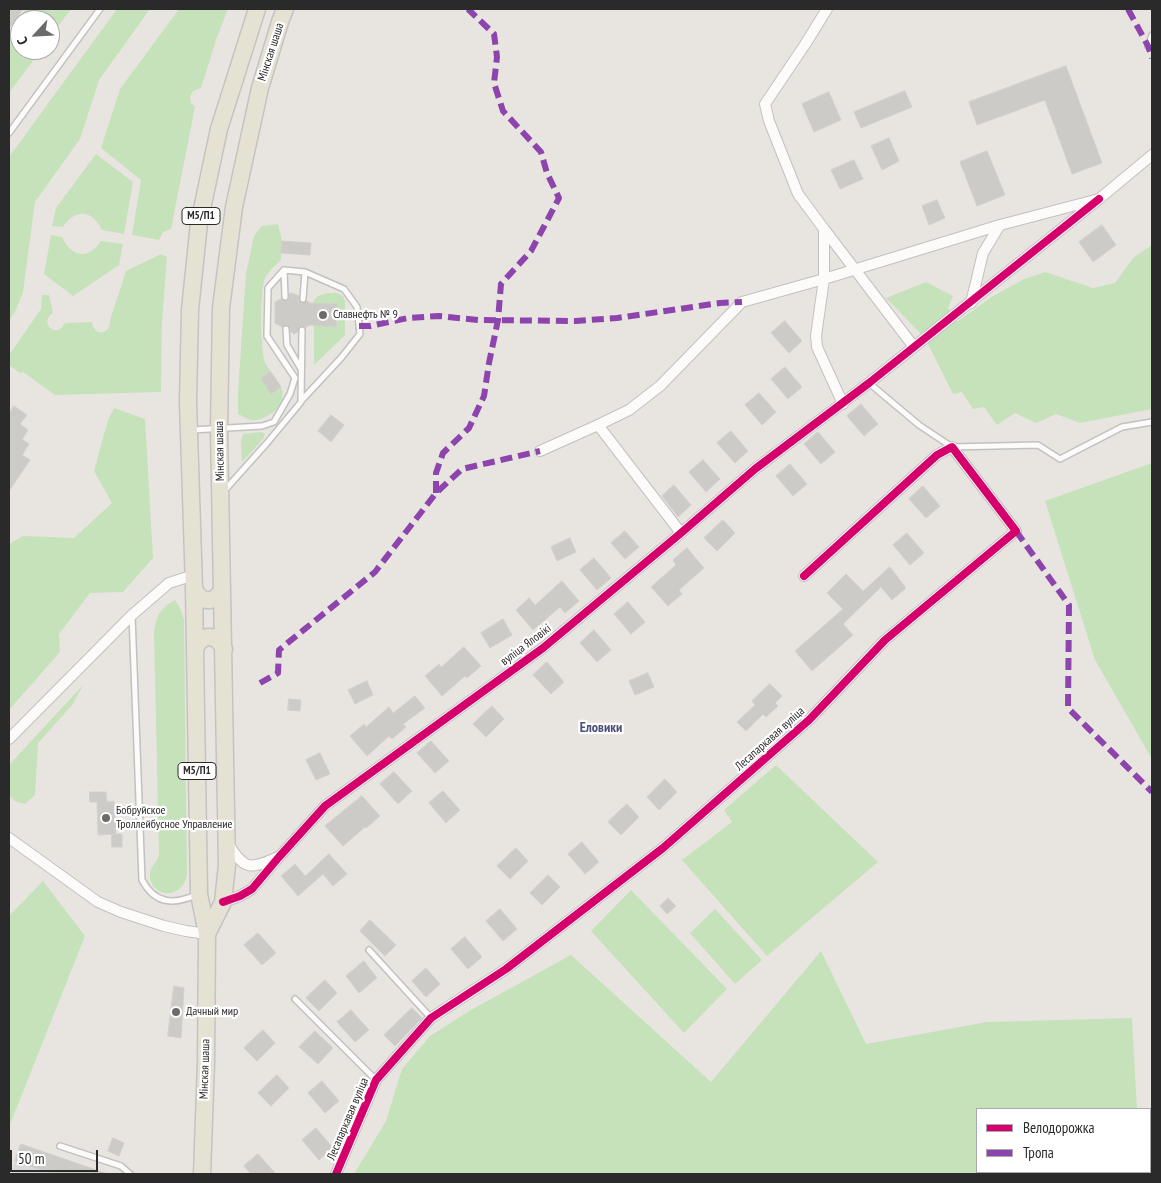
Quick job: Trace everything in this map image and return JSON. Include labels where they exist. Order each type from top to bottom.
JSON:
[{"type":"main road","name":"М5/П1","points":[[207,934],[199,894],[194,582],[188,402],[190,310],[199,223],[218,129],[257,9]]},
{"type":"main road","name":"Мінская шаша","points":[[223,902],[228,865],[228,843],[220,496],[220,308],[234,207],[260,88],[285,13]]},
{"type":"main road","points":[[194,582],[196,594],[205,600],[216,598],[222,589]]},
{"type":"main road","points":[[195,649],[201,639],[212,637],[217,639],[224,649]]},
{"type":"main road","points":[[199,894],[209,905],[217,905],[223,902]]},
{"type":"main road","name":"М5/П1","points":[[207,934],[223,902]]},
{"type":"main road","name":"Мінская шаша","points":[[202,1174],[206,1063],[207,934]]},
{"type":"street","points":[[827,9],[765,104],[769,121],[798,194],[914,347]]},
{"type":"street","name":"вуліца Яловікі","points":[[223,902],[252,889],[325,806],[543,648],[755,469],[843,404],[1152,155]]},
{"type":"street","points":[[540,451],[629,410],[660,386],[742,302],[1000,225],[1099,199]]},
{"type":"street","points":[[970,303],[983,253],[1000,225]]},
{"type":"street","points":[[824,228],[824,279],[816,336],[817,347],[843,404]]},
{"type":"street","points":[[598,425],[681,533]]},
{"type":"street","points":[[804,576],[937,455],[952,447]]},
{"type":"street","name":"Лесапаркавая вуліца","points":[[336,1174],[376,1080],[431,1018],[506,969],[663,848],[809,720],[885,640],[1016,531],[952,447]]},
{"type":"street","points":[[9,739],[132,615],[169,583],[194,582]]},
{"type":"street","points":[[9,838],[98,902],[164,926],[207,934]]},
{"type":"street","points":[[228,843],[236,856],[245,865],[261,865],[279,857]]},
{"type":"lane","points":[[9,133],[100,9]]},
{"type":"lane","points":[[1148,46],[1152,34]]},
{"type":"lane","points":[[189,430],[262,426],[274,422],[290,394],[294,378],[267,336],[268,288],[284,270]]},
{"type":"lane","points":[[220,496],[360,334],[357,306],[344,289],[305,272],[284,270]]},
{"type":"lane","points":[[284,270],[285,297]]},
{"type":"lane","points":[[303,299],[305,272]]},
{"type":"lane","points":[[286,330],[287,345],[301,370]]},
{"type":"lane","points":[[300,402],[302,330]]},
{"type":"lane","points":[[869,383],[919,425],[952,447],[1038,445],[1060,459],[1122,427],[1152,422]]},
{"type":"lane","points":[[132,615],[142,880],[152,895],[167,901],[189,898],[199,894]]},
{"type":"lane","points":[[369,950],[431,1018]]},
{"type":"lane","points":[[295,999],[376,1080]]},
{"type":"lane","points":[[60,1146],[121,1166],[130,1174]]},
{"type":"shaded area","points":[[21,1145],[110,1174],[11,1174]]},
{"type":"green space","points":[[71,9],[60,24],[60,10],[25,10]]},
{"type":"green space","points":[[117,9],[150,9],[99,80],[80,139],[35,202],[23,292],[9,321],[9,157]]},
{"type":"green space","points":[[179,9],[228,9],[201,88],[193,91],[190,97],[191,103],[195,107],[171,229],[163,232],[159,240],[132,235],[141,180],[101,148],[120,89]]},
{"type":"green space","points":[[10,31],[10,60],[34,60],[9,93]]},
{"type":"green space","points":[[96,154],[133,182],[124,234],[102,230],[94,218],[84,214],[78,214],[73,217],[63,227],[52,226],[56,208]]},
{"type":"green space","points":[[278,224],[282,241],[281,260],[272,268],[263,284],[261,333],[265,362],[280,384],[283,395],[278,408],[261,419],[250,420],[238,414],[246,273],[254,236],[262,226]]},
{"type":"green space","points":[[51,235],[62,237],[70,249],[80,254],[86,254],[91,251],[101,241],[123,244],[119,265],[73,296],[44,274]]},
{"type":"green space","points":[[1152,245],[1152,409],[1080,423],[1056,414],[1036,423],[1015,413],[997,425],[984,407],[973,409],[962,392],[953,394],[925,338],[886,298],[926,282],[953,296],[948,308],[957,322],[990,298],[1024,279],[1045,272],[1093,288],[1115,283],[1133,258]]},
{"type":"green space","points":[[161,254],[167,257],[162,322],[161,392],[55,395],[23,372],[20,373],[9,365],[9,355],[41,309],[42,295],[49,295],[53,313],[47,321],[50,328],[58,330],[65,323],[92,322],[96,330],[99,332],[105,331],[110,325],[126,271]]},
{"type":"green space","points":[[336,293],[343,296],[345,302],[345,335],[314,365],[314,300],[318,296]]},
{"type":"green space","points":[[114,408],[145,419],[153,558],[123,592],[90,593],[59,634],[60,652],[9,710],[9,544],[23,536],[74,538],[112,503],[94,471],[108,420]]},
{"type":"green space","points":[[262,432],[265,434],[263,439],[242,462],[241,441],[243,434]]},
{"type":"green space","points":[[1152,463],[1152,759],[1095,660],[1045,501]]},
{"type":"green space","points":[[175,600],[184,619],[187,875],[184,884],[178,890],[166,893],[154,887],[150,873],[159,855],[154,632],[160,613],[165,606]]},
{"type":"green space","points":[[83,685],[73,704],[38,743],[35,795],[25,804],[15,801],[9,795],[9,765]]},
{"type":"green space","points":[[776,765],[878,862],[767,956],[682,860],[732,822],[724,810]]},
{"type":"green space","points":[[43,881],[85,936],[9,1127],[9,916]]},
{"type":"green space","points":[[631,890],[727,989],[684,1033],[591,931]]},
{"type":"green space","points":[[715,909],[762,960],[735,984],[690,933]]},
{"type":"green space","points":[[821,951],[866,1044],[987,1022],[1132,1018],[1137,1108],[976,1108],[976,1173],[1140,1174],[354,1174],[386,1121],[402,1069],[430,1036],[469,1011],[571,955],[711,1082]]},
{"type":"building","points":[[9,9],[23,9],[10,10],[9,28]]},
{"type":"building","points":[[1066,66],[1102,163],[1072,174],[1045,100],[977,125],[969,102]]},
{"type":"building","points":[[905,91],[912,107],[861,128],[854,112]]},
{"type":"building","points":[[829,92],[841,120],[814,132],[802,104]]},
{"type":"building","points":[[889,138],[899,161],[882,170],[871,146]]},
{"type":"building","points":[[987,151],[1005,195],[977,206],[960,162]]},
{"type":"building","points":[[854,160],[863,179],[840,189],[831,170]]},
{"type":"building","points":[[937,200],[945,218],[929,225],[922,206]]},
{"type":"building","points":[[1102,225],[1116,245],[1093,262],[1079,242]]},
{"type":"building","points":[[282,241],[311,243],[310,255],[281,253]]},
{"type":"building","points":[[292,293],[299,296],[299,301],[302,303],[307,301],[310,303],[337,304],[336,327],[302,326],[294,334],[288,325],[282,327],[275,323],[275,302],[281,299],[287,301],[289,294]]},
{"type":"building","points":[[785,321],[802,341],[789,353],[771,333]]},
{"type":"building","points":[[785,367],[802,387],[788,399],[771,379]]},
{"type":"building","points":[[271,372],[281,387],[271,394],[261,378]]},
{"type":"building","points":[[759,393],[776,412],[762,425],[745,405]]},
{"type":"building","points":[[861,404],[878,424],[864,436],[847,416]]},
{"type":"building","points":[[14,406],[27,415],[20,424],[28,430],[22,439],[29,444],[22,455],[30,460],[9,491],[9,414]]},
{"type":"building","points":[[331,415],[344,425],[331,442],[318,431]]},
{"type":"building","points":[[731,431],[748,451],[735,463],[717,443]]},
{"type":"building","points":[[818,432],[835,452],[821,464],[804,444]]},
{"type":"building","points":[[703,460],[720,479],[706,492],[689,472]]},
{"type":"building","points":[[790,464],[807,484],[793,496],[776,476]]},
{"type":"building","points":[[674,485],[691,505],[678,517],[662,496]]},
{"type":"building","points":[[923,486],[940,506],[926,518],[909,499]]},
{"type":"building","points":[[723,520],[735,533],[717,551],[704,538]]},
{"type":"building","points":[[625,531],[639,547],[625,559],[611,543]]},
{"type":"building","points":[[907,533],[924,553],[910,565],[893,545]]},
{"type":"building","points":[[570,538],[576,552],[557,561],[551,547]]},
{"type":"building","points":[[687,548],[704,568],[679,590],[682,594],[668,606],[651,587],[676,565],[673,560]]},
{"type":"building","points":[[594,558],[611,578],[597,590],[580,570]]},
{"type":"building","points":[[890,567],[906,588],[892,600],[881,587],[843,624],[853,635],[812,671],[795,651],[843,609],[827,593],[846,574],[863,591]]},
{"type":"building","points":[[562,581],[579,601],[565,613],[560,607],[533,630],[516,610],[529,598],[535,605]]},
{"type":"building","points":[[628,602],[645,622],[631,634],[614,614]]},
{"type":"building","points":[[503,619],[512,635],[490,648],[481,633]]},
{"type":"building","points":[[594,630],[611,650],[597,662],[580,643]]},
{"type":"building","points":[[464,647],[481,666],[467,678],[465,676],[442,696],[425,676],[439,664],[441,667]]},
{"type":"building","points":[[547,662],[564,682],[551,694],[533,675]]},
{"type":"building","points":[[648,673],[654,687],[635,695],[629,681]]},
{"type":"building","points":[[367,681],[373,695],[355,704],[348,690]]},
{"type":"building","points":[[770,684],[782,696],[775,703],[778,706],[766,717],[763,714],[746,731],[737,722],[755,705],[752,701]]},
{"type":"building","points":[[415,696],[425,708],[403,724],[406,727],[392,739],[389,736],[367,756],[350,736],[364,724],[366,727],[389,707],[393,713]]},
{"type":"building","points":[[289,699],[301,700],[300,711],[288,710]]},
{"type":"building","points":[[492,706],[504,719],[486,737],[473,724]]},
{"type":"building","points":[[431,741],[449,761],[435,773],[417,753]]},
{"type":"building","points":[[320,753],[330,774],[316,780],[306,760]]},
{"type":"building","points":[[394,772],[412,791],[398,804],[380,784]]},
{"type":"building","points":[[665,779],[677,792],[659,810],[647,797]]},
{"type":"building","points":[[443,791],[460,810],[446,823],[429,803]]},
{"type":"building","name":"Бобруйское Троллейбусное Управление","points":[[90,792],[106,792],[107,802],[114,801],[116,834],[98,835],[97,802],[90,802]]},
{"type":"building","points":[[362,796],[380,816],[343,846],[325,826]]},
{"type":"building","points":[[627,804],[639,817],[621,835],[608,822]]},
{"type":"building","points":[[112,834],[122,834],[122,847],[112,847]]},
{"type":"building","points":[[582,842],[599,862],[585,874],[568,854]]},
{"type":"building","points":[[516,848],[528,861],[510,879],[497,866]]},
{"type":"building","points":[[329,854],[347,874],[333,886],[323,874],[298,896],[281,876],[295,864],[305,876]]},
{"type":"building","points":[[548,875],[560,887],[542,905],[530,893]]},
{"type":"building","points":[[668,898],[676,906],[667,914],[660,906]]},
{"type":"building","points":[[500,909],[517,929],[503,941],[486,921]]},
{"type":"building","points":[[370,920],[396,945],[385,956],[360,931]]},
{"type":"building","points":[[258,933],[276,953],[262,965],[244,945]]},
{"type":"building","points":[[465,937],[482,957],[468,969],[451,949]]},
{"type":"building","points":[[364,961],[377,978],[359,993],[346,976]]},
{"type":"building","points":[[426,968],[440,984],[426,997],[412,981]]},
{"type":"building","points":[[325,980],[337,993],[319,1011],[306,998]]},
{"type":"building","name":"Дачный мир","points":[[174,986],[184,988],[181,1038],[168,1036]]},
{"type":"building","points":[[412,1008],[422,1018],[395,1046],[384,1035]]},
{"type":"building","points":[[351,1010],[369,1030],[355,1042],[337,1022]]},
{"type":"building","points":[[263,1030],[275,1043],[257,1061],[244,1048]]},
{"type":"building","points":[[315,1031],[333,1048],[318,1064],[299,1047]]},
{"type":"building","points":[[277,1075],[289,1088],[271,1106],[258,1093]]},
{"type":"building","points":[[322,1081],[339,1101],[325,1113],[308,1093]]},
{"type":"building","points":[[316,1128],[333,1148],[319,1160],[302,1140]]},
{"type":"building","points":[[113,1138],[124,1143],[119,1156],[108,1151]]},
{"type":"building","points":[[21,1144],[105,1173],[54,1174],[15,1161]]},
{"type":"building","points":[[258,1154],[276,1174],[251,1174],[244,1166]]},
{"type":"marked path","points":[[436,493],[436,473],[443,453],[469,428],[484,396],[498,320],[501,284],[531,251],[559,198],[547,173],[541,152],[503,111],[494,83],[497,57],[494,34],[468,9]]},
{"type":"marked path","points":[[1128,9],[1148,46],[1152,58]]},
{"type":"marked path","points":[[359,326],[370,326],[408,318],[439,316],[478,320],[576,321],[617,318],[720,303],[742,302]]},
{"type":"marked path","points":[[260,683],[278,673],[279,650],[375,572],[436,493],[462,469],[540,451]]},
{"type":"marked path","points":[[1016,531],[1069,605],[1068,708],[1152,792]]},
{"type":"cycle path","points":[[223,902],[252,889],[325,806],[543,648],[755,469],[869,383],[1099,199]]},
{"type":"cycle path","points":[[336,1174],[376,1080],[431,1018],[506,969],[663,848],[809,720],[885,640],[1016,531],[952,447],[937,455],[804,576]]},
{"type":"place","name":"Славнефть № 9","points":[[323,315]]},
{"type":"place","name":"Бобруйское Троллейбусное Управление","points":[[106,818]]},
{"type":"place","name":"Дачный мир","points":[[176,1012]]},
{"type":"district","name":"Еловики","points":[[601,728]]}]
